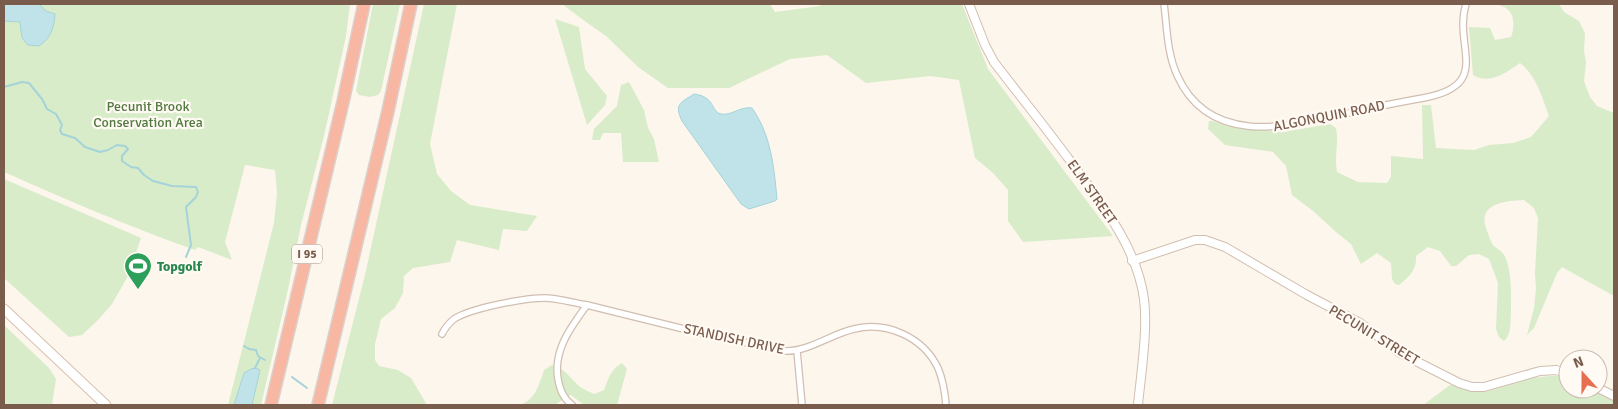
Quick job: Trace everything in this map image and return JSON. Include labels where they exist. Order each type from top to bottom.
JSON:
[{"type":"highway","name":"I 95","points":[[271,405],[343,102],[364,4]]},
{"type":"highway","points":[[318,405],[388,111],[411,4]]},
{"type":"main road","points":[[4,309],[106,405]]},
{"type":"street","name":"ELM STREET","points":[[969,4],[984,45],[994,62],[1093,192],[1117,227],[1132,261],[1142,292],[1144,309],[1138,405]]},
{"type":"street","name":"ALGONQUIN ROAD","points":[[1164,4],[1167,34],[1174,66],[1192,99],[1207,113],[1225,122],[1269,128],[1444,94],[1454,89],[1463,77],[1467,67],[1463,33],[1466,4]]},
{"type":"street","name":"PECUNIT STREET","points":[[1132,261],[1195,240],[1206,240],[1225,247],[1307,295],[1360,323],[1400,353],[1459,383],[1472,387],[1484,387],[1540,371],[1558,370]]},
{"type":"street","name":"STANDISH DRIVE","points":[[442,334],[447,326],[461,316],[483,308],[543,298],[587,305],[777,350],[797,350],[855,329],[876,327],[897,331],[917,342],[932,358],[942,378],[946,405]]},
{"type":"street","points":[[572,405],[563,395],[560,387],[557,374],[558,354],[569,331],[587,305]]},
{"type":"street","points":[[797,350],[802,405]]},
{"type":"green space","name":"Pecunit Brook Conservation Area","points":[[4,4],[350,4],[346,36],[324,136],[301,225],[261,405],[252,405],[260,370],[244,373],[234,405],[228,405],[274,223],[277,193],[275,170],[245,165],[225,242],[232,260],[198,247],[195,250],[147,232],[4,172]]},
{"type":"green space","points":[[373,4],[400,4],[381,91],[378,95],[370,97],[359,95],[356,91]]},
{"type":"green space","points":[[424,4],[457,4],[430,144],[437,174],[451,191],[470,205],[537,216],[527,231],[503,229],[499,250],[457,240],[450,262],[413,268],[404,276],[403,293],[395,308],[381,319],[375,344],[375,360],[379,366],[398,370],[411,378],[427,405],[332,405],[365,275]]},
{"type":"green space","points":[[562,4],[770,4],[775,12],[820,6],[820,4],[962,4],[988,69],[1113,236],[1023,242],[1008,221],[1008,190],[993,173],[975,158],[959,80],[930,76],[866,83],[827,55],[790,59],[729,88],[668,88],[638,67],[606,36]]},
{"type":"green space","points":[[1496,4],[1559,4],[1564,12],[1579,21],[1585,33],[1584,51],[1586,62],[1584,81],[1590,97],[1597,106],[1614,113],[1614,296],[1562,267],[1557,273],[1534,328],[1527,335],[1534,308],[1536,288],[1538,218],[1534,208],[1524,200],[1500,203],[1488,210],[1485,215],[1485,222],[1492,243],[1505,257],[1508,265],[1511,285],[1511,312],[1510,328],[1504,341],[1499,337],[1496,329],[1498,283],[1489,259],[1479,254],[1469,255],[1456,266],[1451,266],[1440,251],[1428,247],[1416,256],[1414,269],[1409,276],[1399,285],[1395,284],[1392,279],[1391,263],[1377,253],[1361,264],[1351,244],[1292,195],[1286,166],[1273,152],[1225,145],[1208,129],[1209,121],[1227,126],[1283,132],[1330,124],[1336,128],[1337,172],[1358,182],[1387,183],[1391,177],[1391,156],[1423,159],[1422,105],[1431,105],[1436,148],[1474,150],[1489,145],[1513,143],[1531,137],[1549,116],[1538,87],[1526,68],[1520,63],[1503,74],[1491,78],[1479,78],[1473,75],[1469,27],[1490,28],[1495,40],[1511,37],[1512,16],[1508,9]]},
{"type":"green space","points":[[555,19],[579,27],[585,69],[607,96],[605,105],[587,125]]},
{"type":"green space","points":[[629,82],[644,110],[648,128],[654,139],[659,162],[623,162],[621,133],[603,133],[600,140],[592,140],[594,129],[617,106],[621,85]]},
{"type":"green space","points":[[4,179],[141,238],[128,276],[112,304],[82,335],[69,337],[4,278]]},
{"type":"green space","points":[[4,325],[49,368],[56,379],[52,405],[4,405]]},
{"type":"green space","points":[[622,363],[627,369],[617,405],[584,405],[571,395],[554,405],[521,405],[534,395],[544,370],[552,365],[563,370],[580,386],[594,394],[604,390],[613,371]]},
{"type":"green space","points":[[1558,376],[1558,399],[1608,399],[1608,397],[1614,400],[1614,405],[1423,405],[1450,385],[1485,392],[1532,378]]},
{"type":"water","points":[[4,4],[39,4],[46,11],[55,14],[53,28],[46,40],[39,46],[28,45],[22,38],[20,22],[4,21]]},
{"type":"water","points":[[694,94],[706,98],[715,110],[721,114],[729,114],[744,108],[752,108],[764,129],[771,152],[777,199],[775,201],[749,209],[741,204],[682,121],[679,107]]},
{"type":"water","points":[[251,369],[260,370],[252,405],[234,405],[244,373]]},
{"type":"waterway","points":[[4,87],[22,82],[29,83],[42,99],[47,109],[56,114],[62,125],[60,130],[62,134],[75,138],[85,147],[100,152],[117,145],[125,146],[128,149],[122,156],[122,161],[131,167],[138,168],[153,181],[172,186],[196,187],[198,192],[196,197],[186,207],[191,245],[186,257]]},
{"type":"waterway","points":[[244,346],[256,350],[258,356],[265,360]]},
{"type":"waterway","points":[[255,368],[260,358]]},
{"type":"waterway","points":[[292,377],[307,388]]},
{"type":"place","name":"Topgolf","points":[[138,290]]}]
